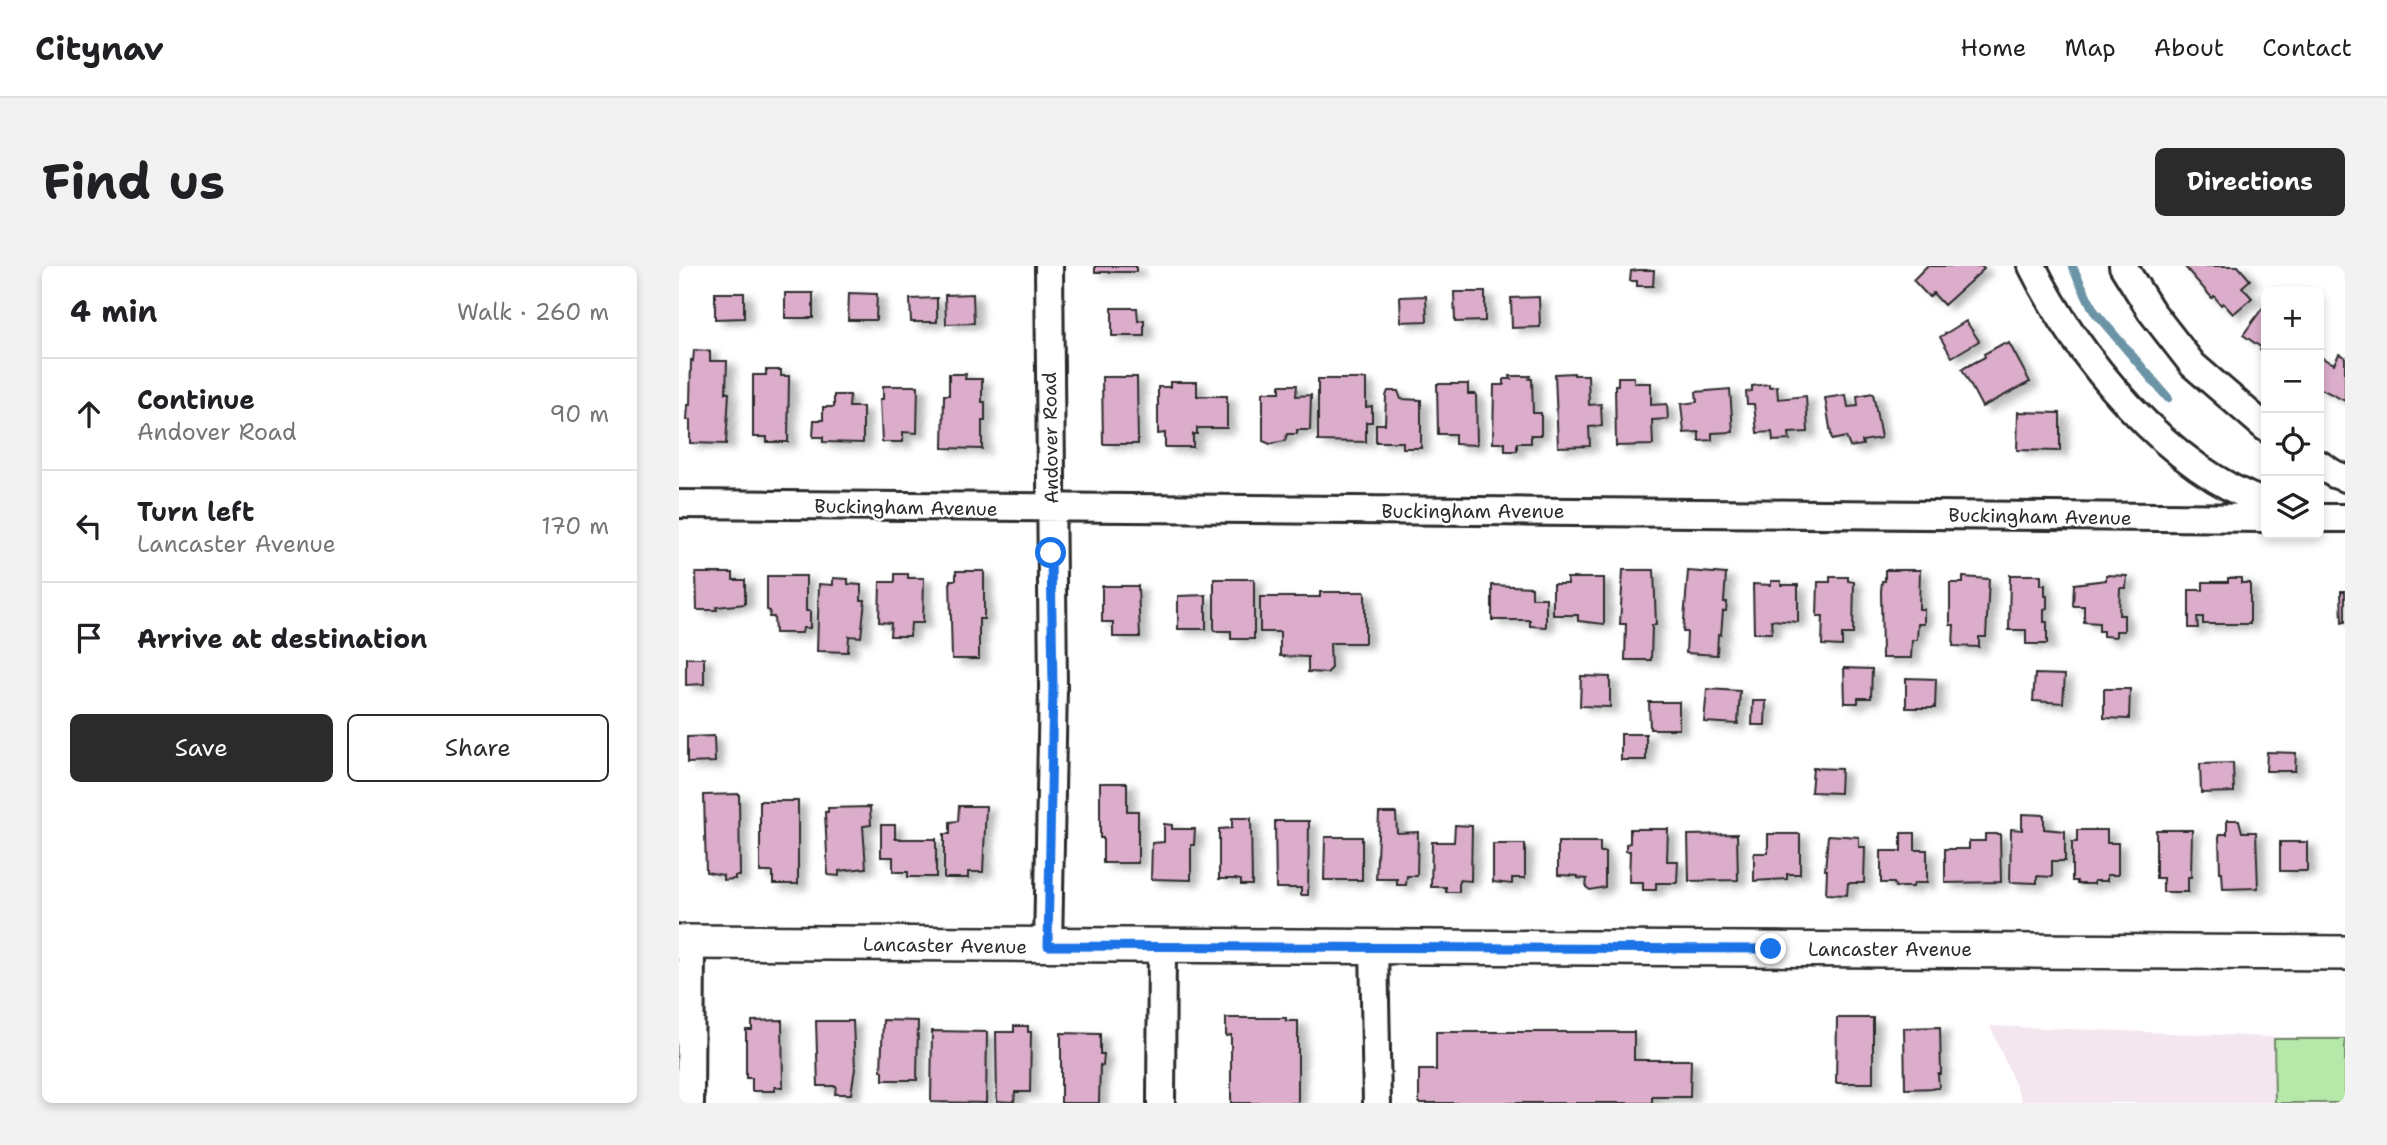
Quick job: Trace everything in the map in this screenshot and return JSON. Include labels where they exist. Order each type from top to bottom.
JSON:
[{"type":"street","name":"Andover Road","points":[[1048,946],[1053,687],[1049,266]]},
{"type":"street","points":[[2032,266],[2047,297],[2083,352],[2123,398],[2181,454],[2231,489],[2261,501]]},
{"type":"street","points":[[2123,266],[2151,311],[2193,365],[2261,424]]},
{"type":"street","points":[[2324,468],[2345,478]]},
{"type":"street","name":"Buckingham Avenue","points":[[679,504],[2261,518]]},
{"type":"street","points":[[685,942],[689,1103]]},
{"type":"street","name":"Lancaster Avenue","points":[[685,942],[2345,953]]},
{"type":"street","points":[[1161,1103],[1162,946]]},
{"type":"street","points":[[1374,946],[1377,1103]]},
{"type":"shaded area","points":[[1990,1026],[2274,1037],[2345,1037],[2345,1103],[2023,1103]]},
{"type":"green space","points":[[2274,1039],[2345,1039],[2345,1103],[2275,1103]]},
{"type":"building","points":[[1095,266],[1136,266],[1136,272],[1095,272]]},
{"type":"building","points":[[1927,266],[1981,266],[1984,269],[1944,305],[1933,293],[1929,297],[1913,280]]},
{"type":"building","points":[[2238,266],[2250,280],[2242,287],[2252,298],[2233,314],[2214,296],[2212,298],[2185,267]]},
{"type":"building","points":[[1654,270],[1653,286],[1637,286],[1637,281],[1630,281],[1631,271]]},
{"type":"building","points":[[1454,292],[1485,292],[1485,321],[1455,322]]},
{"type":"building","points":[[715,293],[744,293],[744,318],[715,319]]},
{"type":"building","points":[[785,293],[813,293],[813,318],[785,318]]},
{"type":"building","points":[[849,293],[877,294],[876,320],[848,320]]},
{"type":"building","points":[[973,294],[974,323],[946,324],[945,295]]},
{"type":"building","points":[[1426,296],[1427,321],[1401,322],[1400,297]]},
{"type":"building","points":[[1539,297],[1540,327],[1512,328],[1511,298]]},
{"type":"building","points":[[937,298],[937,322],[911,322],[910,299]]},
{"type":"building","points":[[1112,308],[1137,308],[1138,321],[1144,320],[1144,336],[1112,336]]},
{"type":"building","points":[[2261,310],[2261,347],[2243,335]]},
{"type":"building","points":[[1966,321],[1979,341],[1952,357],[1940,337]]},
{"type":"building","points":[[2004,343],[2009,343],[2030,382],[1982,407],[1962,369]]},
{"type":"building","points":[[694,350],[710,351],[710,361],[727,361],[726,393],[729,393],[726,444],[690,443],[690,420],[687,420]]},
{"type":"building","points":[[2339,354],[2345,357],[2345,401],[2324,390],[2324,359],[2334,364]]},
{"type":"building","points":[[766,370],[781,370],[781,376],[789,376],[788,442],[767,442],[767,437],[753,437],[753,375],[766,375]]},
{"type":"building","points":[[949,374],[966,374],[965,379],[982,379],[985,421],[982,421],[982,449],[943,448],[944,395],[949,395]]},
{"type":"building","points":[[1555,374],[1588,375],[1589,405],[1601,404],[1602,426],[1589,427],[1590,446],[1558,447]]},
{"type":"building","points":[[1510,376],[1530,376],[1533,413],[1541,413],[1541,435],[1531,435],[1531,443],[1517,443],[1517,451],[1505,451],[1505,443],[1493,443],[1494,385],[1504,385],[1504,379],[1511,379]]},
{"type":"building","points":[[1102,377],[1137,377],[1138,444],[1103,444]]},
{"type":"building","points":[[1618,377],[1634,377],[1634,383],[1651,383],[1651,405],[1667,404],[1668,419],[1652,420],[1653,445],[1616,446],[1615,385],[1618,385]]},
{"type":"building","points":[[1318,379],[1366,379],[1366,407],[1372,406],[1372,422],[1366,422],[1366,442],[1318,441]]},
{"type":"building","points":[[1170,382],[1197,382],[1197,396],[1227,396],[1227,428],[1197,428],[1197,434],[1193,434],[1193,447],[1165,447],[1165,433],[1158,434],[1158,387],[1170,387]]},
{"type":"building","points":[[1437,384],[1468,384],[1468,394],[1476,394],[1477,445],[1455,444],[1455,434],[1438,434]]},
{"type":"building","points":[[1769,384],[1769,387],[1777,386],[1778,399],[1806,396],[1808,432],[1789,433],[1790,440],[1773,441],[1772,432],[1757,433],[1754,404],[1747,404],[1746,392],[1752,391],[1752,386]]},
{"type":"building","points":[[1280,385],[1297,385],[1296,396],[1311,395],[1310,430],[1297,430],[1297,434],[1287,434],[1285,441],[1270,444],[1263,441],[1263,392],[1280,392]]},
{"type":"building","points":[[883,386],[918,386],[917,433],[903,432],[903,442],[882,442],[880,399],[883,399]]},
{"type":"building","points":[[1730,389],[1733,432],[1712,433],[1712,440],[1699,441],[1699,432],[1684,433],[1681,404],[1697,402],[1696,392]]},
{"type":"building","points":[[1388,391],[1398,391],[1401,399],[1421,400],[1421,448],[1403,448],[1403,442],[1376,442],[1376,424],[1385,424]]},
{"type":"building","points":[[1873,393],[1881,438],[1862,441],[1863,445],[1850,447],[1846,437],[1832,440],[1825,398],[1846,395],[1848,407],[1858,406],[1857,396]]},
{"type":"building","points":[[834,395],[850,395],[849,407],[863,407],[863,443],[823,442],[823,437],[813,437],[814,420],[823,420],[823,407],[834,407]]},
{"type":"building","points":[[2018,412],[2060,413],[2060,451],[2017,450]]},
{"type":"building","points":[[1623,570],[1654,570],[1656,625],[1652,625],[1651,660],[1625,660],[1626,624],[1620,624]]},
{"type":"building","points":[[1885,570],[1920,570],[1919,609],[1924,609],[1924,624],[1918,624],[1917,640],[1912,640],[1911,658],[1882,658],[1881,591]]},
{"type":"building","points":[[956,571],[984,571],[984,619],[979,619],[979,659],[952,659],[950,580],[956,580]]},
{"type":"building","points":[[1688,571],[1726,574],[1726,611],[1723,611],[1721,635],[1718,634],[1717,655],[1686,653],[1687,632],[1683,632]]},
{"type":"building","points":[[696,573],[733,573],[733,580],[745,580],[745,604],[716,607],[717,610],[697,610]]},
{"type":"building","points":[[895,574],[908,574],[908,578],[924,578],[923,623],[911,623],[910,636],[890,636],[891,623],[879,622],[880,582],[895,582]]},
{"type":"building","points":[[2010,575],[2041,575],[2041,585],[2045,585],[2047,596],[2044,622],[2047,622],[2047,644],[2026,644],[2026,630],[2009,630]]},
{"type":"building","points":[[2106,575],[2127,576],[2126,588],[2120,588],[2119,615],[2124,615],[2124,631],[2116,631],[2116,637],[2103,636],[2103,631],[2099,631],[2099,623],[2084,622],[2084,606],[2073,606],[2074,584],[2106,580]]},
{"type":"building","points":[[767,576],[806,576],[806,611],[810,611],[810,628],[803,628],[802,633],[775,633],[774,617],[769,617],[770,611],[767,610]]},
{"type":"building","points":[[1830,577],[1848,577],[1848,581],[1854,582],[1853,634],[1842,634],[1842,646],[1822,645],[1823,616],[1817,616],[1818,582],[1830,582]]},
{"type":"building","points":[[1963,577],[1989,579],[1986,637],[1979,637],[1979,647],[1953,646],[1950,583],[1963,583]]},
{"type":"building","points":[[833,578],[848,579],[848,584],[861,585],[861,600],[865,600],[861,637],[849,636],[848,652],[817,651],[819,584],[833,585]]},
{"type":"building","points":[[1567,578],[1604,578],[1604,624],[1578,621],[1578,615],[1553,615],[1553,584],[1568,584]]},
{"type":"building","points":[[2228,578],[2241,578],[2241,583],[2250,583],[2250,624],[2203,624],[2203,617],[2197,617],[2198,628],[2189,628],[2189,590],[2203,590],[2203,582],[2228,582]]},
{"type":"building","points":[[1214,579],[1254,579],[1254,639],[1231,639],[1231,631],[1214,631]]},
{"type":"building","points":[[1771,581],[1781,581],[1781,585],[1798,585],[1798,622],[1771,620],[1772,633],[1754,633],[1753,584],[1771,585]]},
{"type":"building","points":[[1492,585],[1532,587],[1532,598],[1546,598],[1546,627],[1530,626],[1530,620],[1492,620]]},
{"type":"building","points":[[1102,586],[1138,586],[1140,637],[1113,637],[1113,622],[1102,622]]},
{"type":"building","points":[[2341,591],[2345,591],[2345,622],[2342,623]]},
{"type":"building","points":[[1320,592],[1365,592],[1365,643],[1330,643],[1331,669],[1327,673],[1308,672],[1308,657],[1280,656],[1280,632],[1260,632],[1260,597],[1320,597]]},
{"type":"building","points":[[1206,595],[1206,629],[1178,629],[1178,596]]},
{"type":"building","points":[[686,658],[704,658],[704,684],[686,685]]},
{"type":"building","points":[[1844,668],[1872,669],[1871,698],[1858,698],[1858,703],[1845,703]]},
{"type":"building","points":[[2035,674],[2065,675],[2063,703],[2033,701]]},
{"type":"building","points":[[1581,676],[1610,677],[1610,707],[1580,706]]},
{"type":"building","points":[[1906,678],[1936,679],[1935,708],[1906,708]]},
{"type":"building","points":[[1707,689],[1740,691],[1738,724],[1704,722]]},
{"type":"building","points":[[2104,689],[2130,689],[2129,719],[2104,718]]},
{"type":"building","points":[[1753,701],[1766,701],[1765,725],[1752,725]]},
{"type":"building","points":[[1649,702],[1679,702],[1679,729],[1650,729]]},
{"type":"building","points":[[1621,734],[1646,734],[1646,760],[1621,760]]},
{"type":"building","points":[[714,736],[715,762],[687,763],[687,737]]},
{"type":"building","points":[[2267,752],[2296,753],[2295,771],[2266,771]]},
{"type":"building","points":[[2233,763],[2234,792],[2201,793],[2200,764]]},
{"type":"building","points":[[1813,768],[1841,769],[1840,793],[1811,792]]},
{"type":"building","points":[[1100,783],[1127,783],[1127,811],[1138,811],[1138,863],[1103,863]]},
{"type":"building","points":[[739,794],[740,876],[723,880],[723,875],[706,872],[704,795]]},
{"type":"building","points":[[760,801],[798,801],[798,884],[773,884],[773,872],[760,872]]},
{"type":"building","points":[[959,806],[986,806],[983,872],[968,872],[968,878],[944,878],[944,834],[950,834],[950,822],[958,821]]},
{"type":"building","points":[[870,807],[871,825],[863,826],[866,868],[839,871],[839,876],[828,875],[825,812],[828,812],[828,808]]},
{"type":"building","points":[[1379,813],[1396,813],[1397,833],[1418,832],[1417,876],[1407,876],[1406,885],[1397,885],[1397,879],[1376,879]]},
{"type":"building","points":[[2022,814],[2044,815],[2044,829],[2065,831],[2065,861],[2052,861],[2052,877],[2037,876],[2037,883],[2010,882],[2011,829],[2022,830]]},
{"type":"building","points":[[1232,818],[1251,818],[1252,885],[1241,885],[1241,880],[1219,879],[1219,829],[1232,828]]},
{"type":"building","points":[[2227,820],[2239,820],[2242,832],[2256,832],[2258,888],[2223,889],[2219,837],[2220,834],[2227,834]]},
{"type":"building","points":[[1275,821],[1309,821],[1308,895],[1301,895],[1301,888],[1276,888]]},
{"type":"building","points":[[1164,824],[1172,825],[1172,829],[1195,829],[1194,845],[1191,845],[1191,880],[1151,879],[1152,843],[1164,842]]},
{"type":"building","points":[[881,825],[895,825],[895,839],[936,839],[936,877],[908,877],[908,872],[893,872],[893,857],[881,857]]},
{"type":"building","points":[[1455,825],[1472,826],[1471,881],[1459,880],[1459,892],[1446,892],[1446,887],[1431,887],[1432,842],[1454,842]]},
{"type":"building","points":[[1630,829],[1668,829],[1667,861],[1678,861],[1677,883],[1656,883],[1656,890],[1643,890],[1643,882],[1629,882],[1630,851],[1626,851],[1626,844],[1630,843]]},
{"type":"building","points":[[2077,830],[2107,830],[2107,843],[2118,843],[2118,875],[2107,875],[2107,881],[2094,881],[2094,884],[2077,884],[2077,881],[2072,881],[2072,842],[2077,842]]},
{"type":"building","points":[[2156,830],[2192,830],[2188,892],[2163,892],[2163,878],[2156,878]]},
{"type":"building","points":[[1901,833],[1915,833],[1915,850],[1927,850],[1927,883],[1914,883],[1913,887],[1895,887],[1894,883],[1881,883],[1881,851],[1901,851]]},
{"type":"building","points":[[1737,834],[1738,880],[1689,881],[1688,835]]},
{"type":"building","points":[[1768,834],[1800,834],[1800,874],[1787,874],[1787,879],[1754,881],[1754,853],[1768,853]]},
{"type":"building","points":[[1985,834],[2000,834],[2001,882],[1945,883],[1945,849],[1969,849],[1969,841],[1985,841]]},
{"type":"building","points":[[1828,835],[1859,837],[1859,847],[1865,847],[1864,883],[1848,883],[1847,895],[1826,894]]},
{"type":"building","points":[[1325,837],[1362,837],[1362,880],[1324,880]]},
{"type":"building","points":[[1558,842],[1600,842],[1600,852],[1605,852],[1605,887],[1590,890],[1586,887],[1587,879],[1558,875]]},
{"type":"building","points":[[2280,842],[2307,842],[2307,871],[2280,871]]},
{"type":"building","points":[[1493,844],[1525,844],[1525,878],[1512,878],[1512,884],[1493,882]]},
{"type":"building","points":[[1226,1018],[1286,1018],[1286,1021],[1298,1021],[1298,1103],[1231,1103],[1231,1035],[1226,1036]]},
{"type":"building","points":[[1837,1018],[1873,1018],[1873,1083],[1836,1083]]},
{"type":"building","points":[[782,1020],[783,1087],[775,1087],[775,1091],[752,1091],[752,1078],[746,1078],[746,1030],[752,1030],[752,1021]]},
{"type":"building","points":[[883,1020],[918,1021],[917,1080],[883,1080]]},
{"type":"building","points":[[816,1021],[853,1021],[855,1069],[851,1094],[835,1094],[836,1086],[818,1086]]},
{"type":"building","points":[[1014,1026],[1028,1026],[1028,1032],[1031,1032],[1030,1092],[1015,1092],[1014,1102],[997,1101],[996,1032],[1014,1032]]},
{"type":"building","points":[[1940,1027],[1939,1088],[1905,1089],[1904,1028]]},
{"type":"building","points":[[932,1031],[987,1032],[986,1103],[931,1102]]},
{"type":"building","points":[[1436,1032],[1634,1032],[1634,1060],[1691,1060],[1690,1097],[1652,1097],[1652,1103],[1419,1103],[1419,1070],[1436,1070]]},
{"type":"building","points":[[1061,1033],[1100,1034],[1100,1054],[1104,1054],[1103,1066],[1100,1065],[1099,1103],[1061,1103]]},
{"type":"waterway","points":[[2072,266],[2094,311],[2168,398]]},
{"type":"route","points":[[1051,553],[1053,687],[1048,946],[1771,949]]}]
